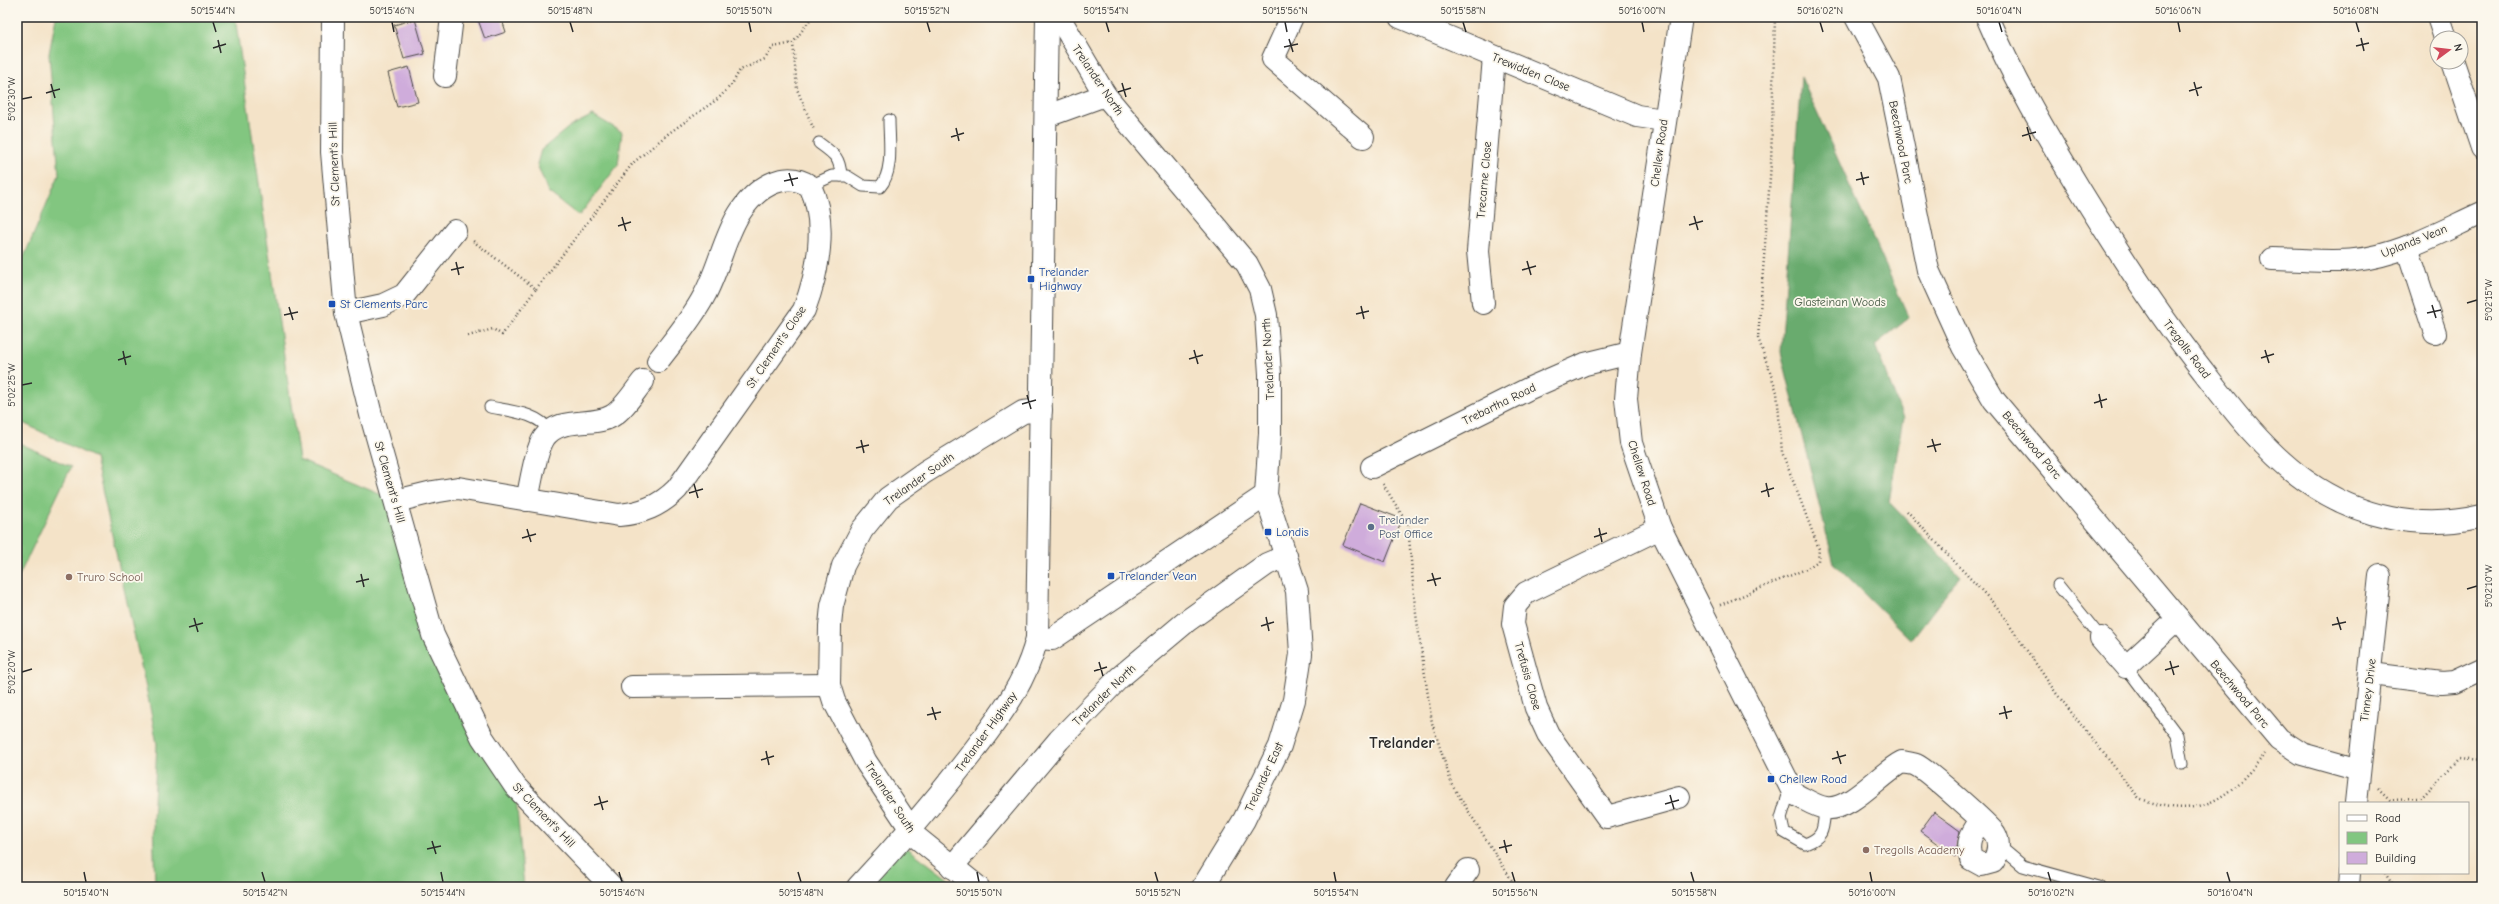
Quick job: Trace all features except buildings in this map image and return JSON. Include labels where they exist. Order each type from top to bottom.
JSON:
[{"type":"main road","name":"St Clement's Hill","points":[[333,17],[332,152],[346,313],[372,419],[433,635],[482,737],[515,786],[612,887]]},
{"type":"main road","points":[[445,76],[452,17]]},
{"type":"main road","name":"Trelander Highway","points":[[858,887],[911,829],[1008,705],[1027,672],[1037,638],[1047,116],[1047,17]]},
{"type":"main road","name":"Trelander North","points":[[1059,17],[1105,95],[1247,264],[1260,289],[1266,315],[1270,374],[1270,433],[1266,495]]},
{"type":"main road","points":[[1292,17],[1273,59],[1363,137]]},
{"type":"main road","name":"Trewidden Close","points":[[1400,17],[1637,116],[1664,120]]},
{"type":"main road","name":"Chellew Road","points":[[1681,17],[1664,120],[1630,353],[1626,399],[1631,443],[1660,528],[1790,789]]},
{"type":"main road","name":"Beechwood Parc","points":[[1856,17],[1888,78],[1928,270],[1963,347],[1994,400],[2279,739],[2302,754],[2359,770]]},
{"type":"main road","name":"Tregolls Road","points":[[1982,17],[1997,39]]},
{"type":"main road","name":"Tregolls Road","points":[[1987,17],[2038,122],[2107,234],[2177,338],[2222,395],[2268,449],[2305,480],[2331,497],[2368,512],[2413,523],[2445,522],[2482,516]]},
{"type":"main road","points":[[2438,17],[2442,30]]},
{"type":"main road","name":"Trecarne Close","points":[[1483,303],[1478,251],[1494,57]]},
{"type":"main road","points":[[2456,70],[2482,148]]},
{"type":"main road","points":[[1047,116],[1105,95]]},
{"type":"main road","points":[[658,361],[705,295],[739,214],[754,196],[773,182],[786,178],[795,178],[810,186]]},
{"type":"main road","name":"St. Clement's Close","points":[[396,501],[433,492],[458,488],[619,515],[651,508],[668,498],[677,489],[804,310],[815,277],[819,241],[817,205],[810,186]]},
{"type":"main road","name":"Uplands Vean","points":[[2272,259],[2355,260],[2373,258],[2407,247],[2482,213]]},
{"type":"main road","points":[[346,313],[383,305],[404,295],[455,230]]},
{"type":"main road","points":[[2407,247],[2435,333]]},
{"type":"main road","name":"Trebartha Road","points":[[1372,467],[1530,388],[1586,364],[1630,353]]},
{"type":"main road","points":[[527,500],[541,444],[550,432],[564,424],[599,421],[612,416],[643,382]]},
{"type":"main road","name":"Trelander South","points":[[978,887],[916,837],[866,762],[836,707],[830,685],[830,626],[837,586],[852,548],[874,514],[888,498],[925,472],[1023,412],[1041,410]]},
{"type":"main road","points":[[1037,638],[1052,639],[1266,495]]},
{"type":"main road","name":"Trelander East","points":[[1203,887],[1244,820],[1277,753],[1294,700],[1301,654],[1297,591],[1266,495]]},
{"type":"main road","name":"Trefusis Close","points":[[1660,528],[1526,593],[1515,606],[1513,624],[1536,708],[1548,734],[1607,817],[1679,797]]},
{"type":"main road","name":"Trelander North","points":[[952,867],[1059,740],[1119,678],[1187,621],[1267,564],[1286,556]]},
{"type":"main road","name":"Tinney Drive","points":[[2356,802],[2371,674],[2380,576]]},
{"type":"main road","points":[[2101,638],[2126,667],[2178,619]]},
{"type":"main road","points":[[2371,674],[2442,683],[2454,682],[2482,668]]},
{"type":"main road","points":[[632,687],[830,685]]},
{"type":"main road","points":[[1790,789],[1794,794],[1825,808],[1848,802],[1867,788],[1888,769],[1902,762],[1917,766],[1980,820],[1995,833],[1998,845],[1998,856],[1993,862],[1982,865],[1971,859],[1968,847],[1969,836],[1980,820]]},
{"type":"main road","points":[[2348,887],[2349,874]]},
{"type":"lane","points":[[810,186],[832,176],[847,176],[863,186],[880,187],[886,180],[889,157],[889,120]]},
{"type":"lane","points":[[819,143],[834,154],[840,164],[841,176]]},
{"type":"lane","points":[[490,407],[536,418],[546,424],[550,432]]},
{"type":"lane","points":[[2058,585],[2101,638]]},
{"type":"lane","points":[[2126,667],[2177,735],[2182,764]]},
{"type":"lane","points":[[1790,789],[1781,818],[1784,832],[1793,839],[1805,844],[1816,840],[1823,830],[1825,808]]},
{"type":"lane","points":[[1998,845],[2023,866],[2099,887]]},
{"type":"path","points":[[812,17],[793,43],[797,89],[819,143]]},
{"type":"path","points":[[1703,612],[1806,569],[1818,561],[1819,549],[1782,452],[1777,392],[1758,338],[1771,164],[1775,17]]},
{"type":"path","points":[[468,336],[493,329],[502,335],[633,163],[669,133],[719,98],[732,84],[740,70],[765,59],[773,46],[793,43]]},
{"type":"path","points":[[455,230],[466,235],[536,289]]},
{"type":"path","points":[[1372,467],[1408,525],[1415,607],[1432,723],[1452,785],[1516,887]]},
{"type":"path","points":[[1908,511],[1997,607],[2061,699],[2138,798],[2158,806],[2206,806],[2230,792],[2251,772],[2279,739]]},
{"type":"path","points":[[2359,770],[2390,800],[2420,799],[2459,759],[2482,761]]},
{"type":"path","points":[[2386,874],[2394,887]]},
{"type":"green space","points":[[56,17],[235,17],[299,460],[396,501],[433,635],[515,786],[524,887],[155,887],[153,819],[157,744],[95,458],[17,420],[17,273],[59,175],[49,54]]},
{"type":"green space","name":"Glasteinan Woods","points":[[1801,77],[1909,318],[1875,345],[1903,418],[1889,502],[1960,576],[1911,640],[1834,564],[1781,352]]},
{"type":"green space","points":[[593,115],[622,132],[618,165],[579,216],[548,192],[537,164],[541,150],[569,127]]},
{"type":"green space","points":[[17,442],[71,467],[17,580]]},
{"type":"green space","points":[[902,844],[959,887],[863,887]]},
{"type":"place","name":"Trelander Highway","points":[[1031,279]]},
{"type":"place","name":"St Clements Parc","points":[[332,304]]},
{"type":"place","name":"Trelander Post Office","points":[[1371,527]]},
{"type":"place","name":"Londis","points":[[1268,532]]},
{"type":"place","name":"Trelander Vean","points":[[1111,576]]},
{"type":"place","name":"Truro School","points":[[69,577]]},
{"type":"place","name":"Chellew Road","points":[[1771,779]]},
{"type":"place","name":"Tregolls Academy","points":[[1866,850]]},
{"type":"district","name":"Trelander","points":[[1402,743]]}]
